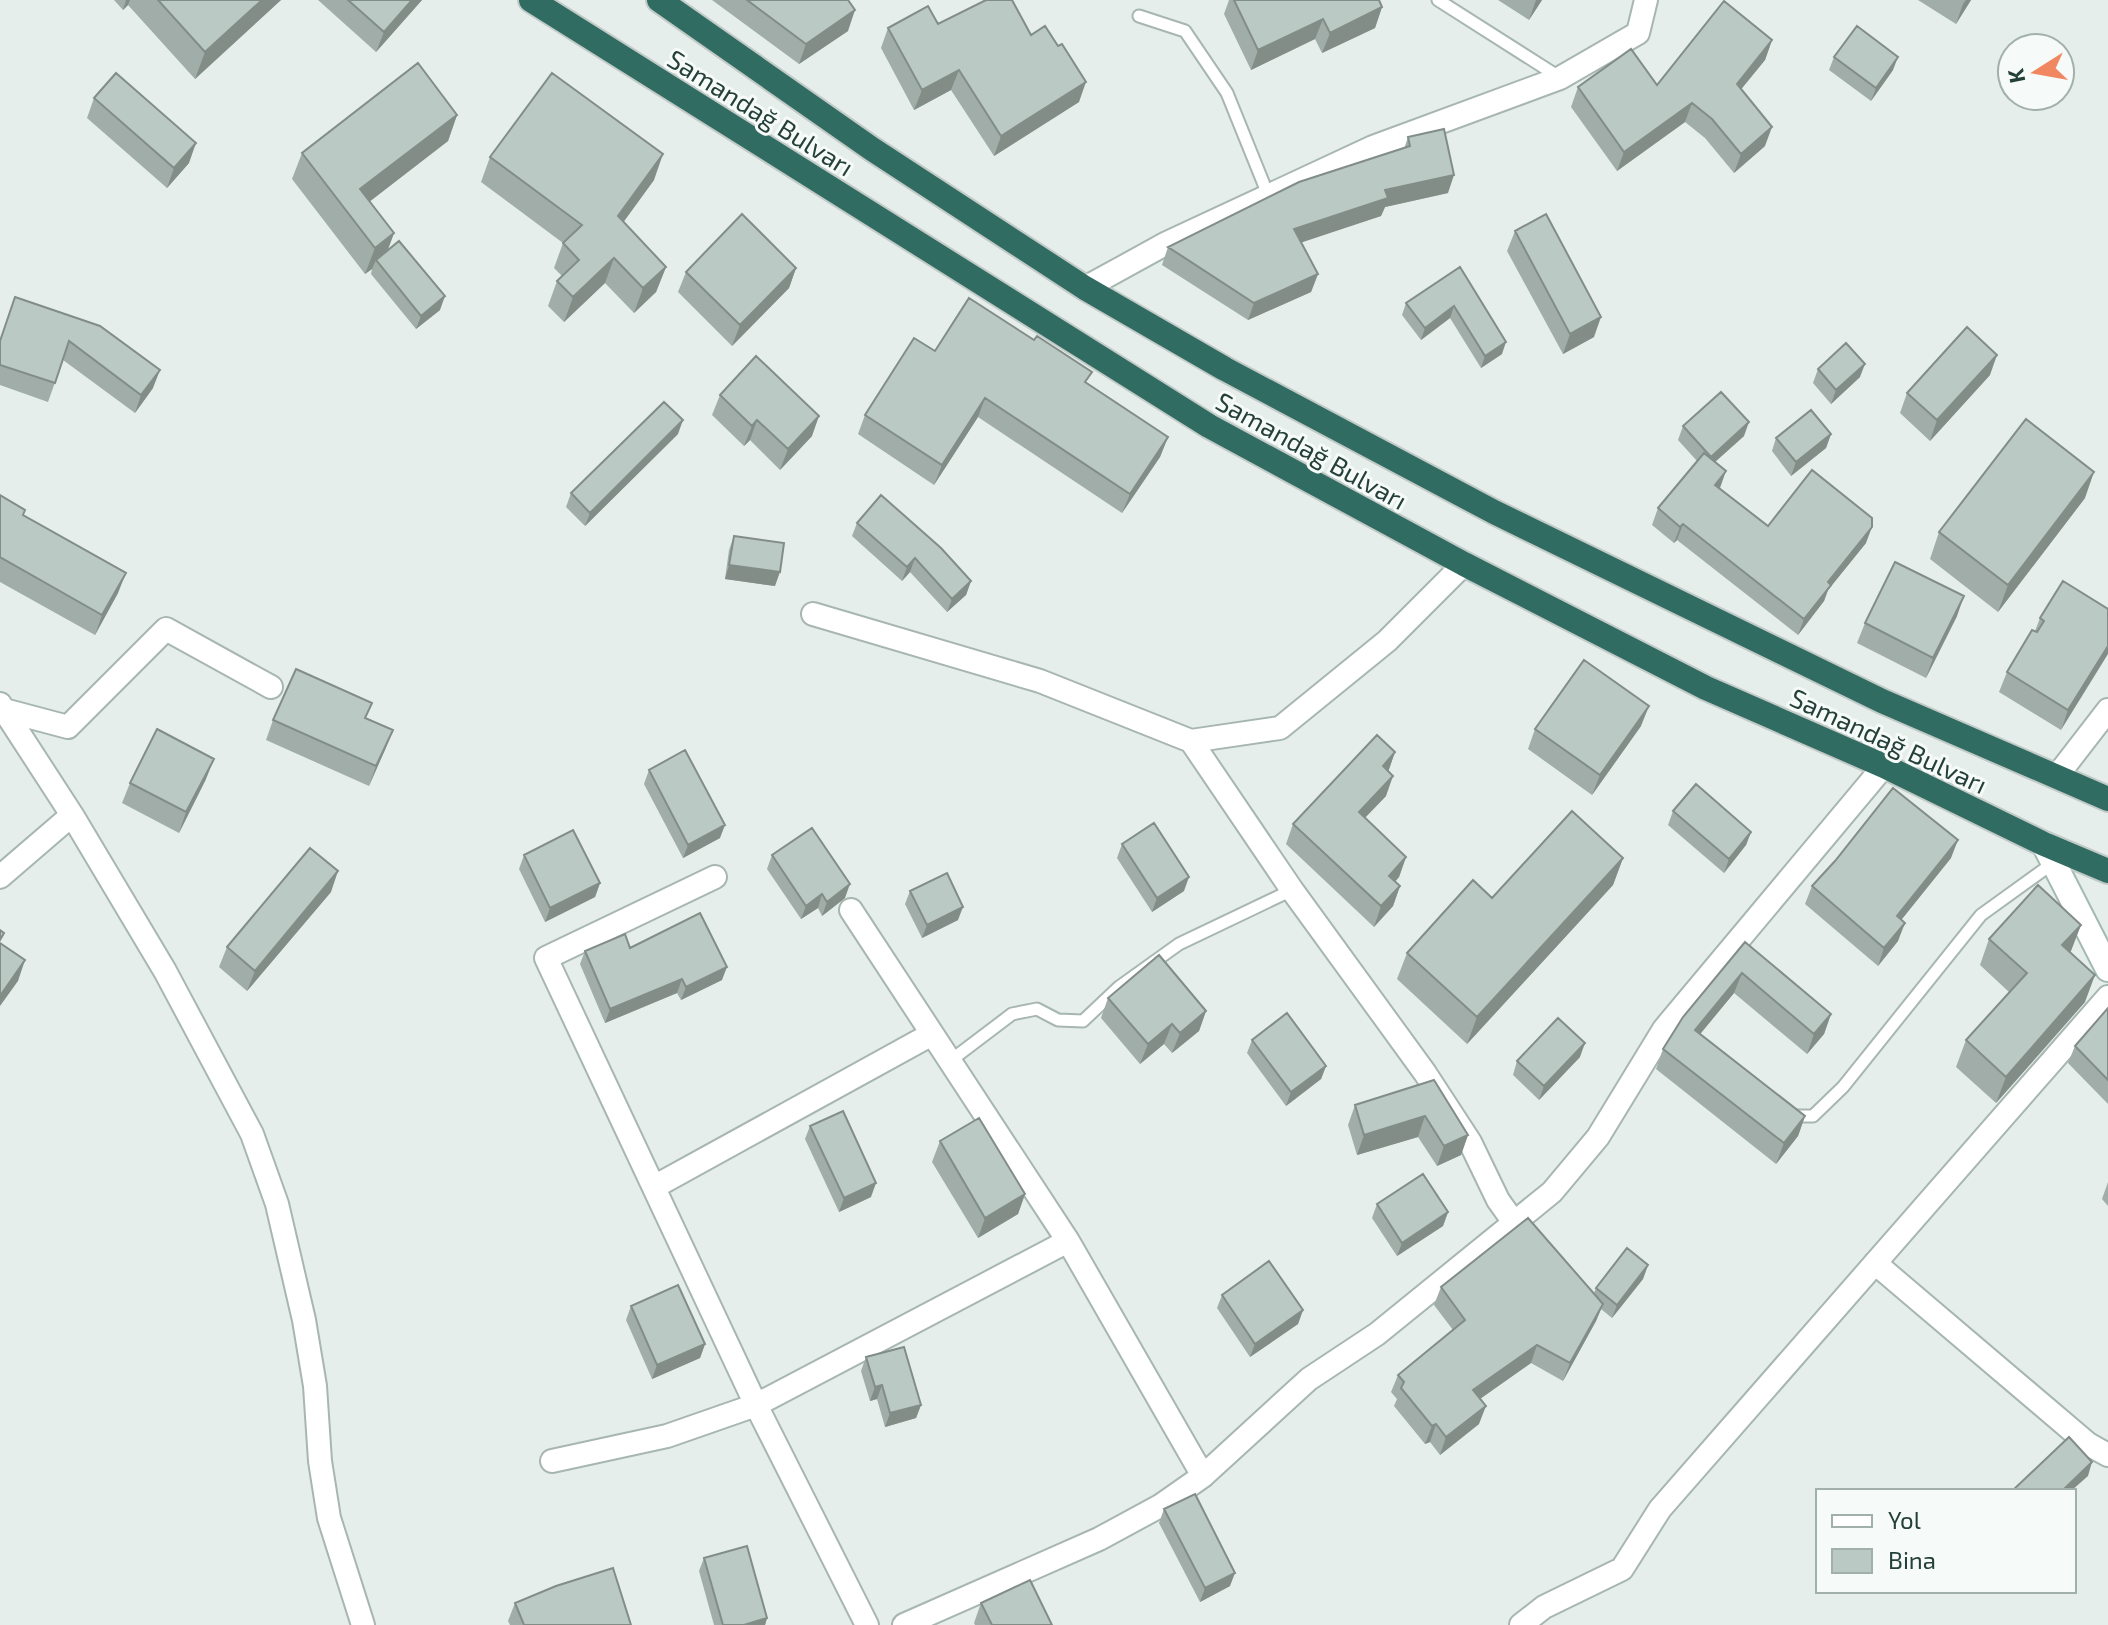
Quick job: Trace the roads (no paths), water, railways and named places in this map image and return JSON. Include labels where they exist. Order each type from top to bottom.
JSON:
[{"type":"highway","name":"Samandağ Bulvarı","points":[[531,0],[1209,426],[1464,564],[1706,688],[1884,766],[2049,854],[2108,871]]},
{"type":"highway","name":"Samandağ Bulvarı","points":[[659,0],[872,149],[1085,288],[1225,369],[1494,512],[1882,701],[2108,799]]},
{"type":"street","points":[[1085,288],[1167,243],[1373,147],[1560,78],[1638,33],[1646,0]]},
{"type":"street","points":[[813,614],[1040,681],[1191,741],[1280,728],[1387,641],[1464,564]]},
{"type":"street","points":[[2,707],[68,727],[166,629],[271,687]]},
{"type":"street","points":[[2,707],[72,815],[165,971],[252,1134],[277,1204],[304,1320],[315,1386],[320,1461],[329,1518],[363,1625]]},
{"type":"street","points":[[2057,776],[2108,710]]},
{"type":"street","points":[[1191,741],[1292,890],[1425,1073],[1470,1142],[1498,1200],[1515,1224]]},
{"type":"street","points":[[904,1625],[1099,1539],[1160,1506],[1203,1476],[1309,1379],[1377,1334],[1552,1192],[1598,1137],[1664,1029],[1884,766]]},
{"type":"street","points":[[0,877],[72,815]]},
{"type":"street","points":[[2049,854],[2108,969]]},
{"type":"street","points":[[715,877],[546,958],[756,1405],[867,1625]]},
{"type":"street","points":[[851,910],[1068,1241],[1203,1476]]},
{"type":"street","points":[[1521,1625],[1544,1607],[1622,1569],[1660,1509],[2108,997]]},
{"type":"street","points":[[654,1187],[932,1034]]},
{"type":"street","points":[[552,1461],[667,1436],[756,1405],[1068,1241]]},
{"type":"street","points":[[1875,1263],[2088,1444],[2108,1455]]},
{"type":"lane","points":[[1438,0],[1560,78]]},
{"type":"lane","points":[[1139,16],[1185,31],[1227,93],[1269,197]]},
{"type":"lane","points":[[1780,1106],[1791,1116],[1813,1116],[1843,1087],[1981,915],[2049,854]]},
{"type":"lane","points":[[950,1061],[1012,1014],[1037,1009],[1058,1020],[1083,1021],[1119,987],[1179,944],[1292,890]]}]
